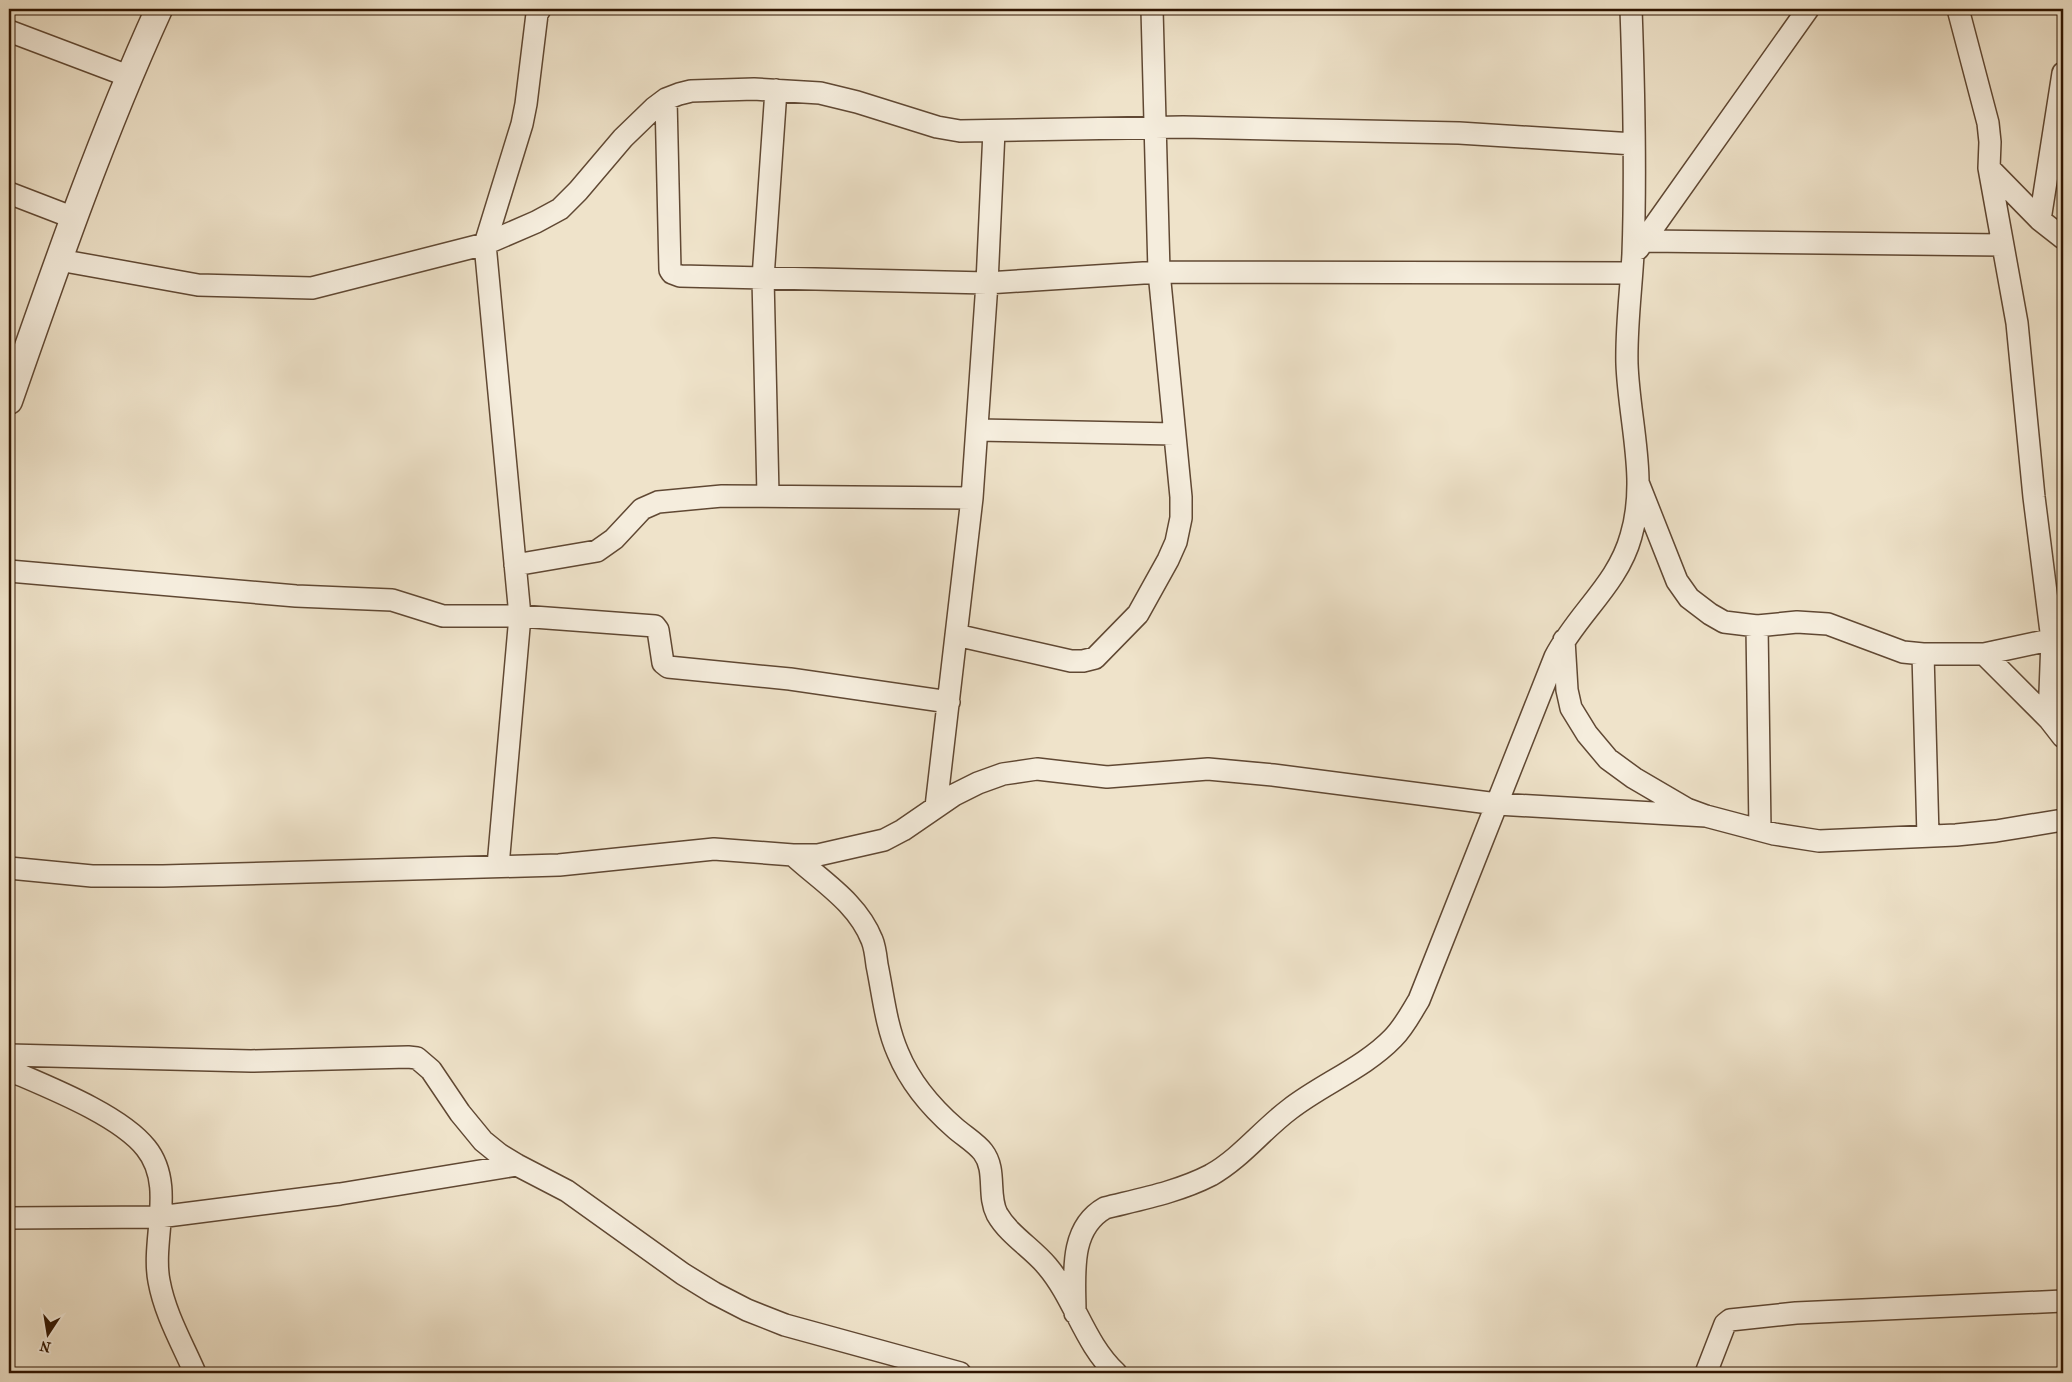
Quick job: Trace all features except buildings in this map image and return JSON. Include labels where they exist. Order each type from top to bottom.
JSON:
[{"type":"street","points":[[9,401],[16,357],[59,260],[128,76],[159,9]]},
{"type":"street","points":[[498,866],[520,616],[485,244],[522,124],[537,14],[540,9]]},
{"type":"street","points":[[956,635],[1071,661],[1095,658],[1138,614],[1176,542],[1181,518],[1159,272],[1152,9]]},
{"type":"street","points":[[1075,1313],[1074,1266],[1079,1240],[1100,1211],[1105,1208],[1174,1190],[1210,1175],[1227,1165],[1289,1109],[1378,1051],[1394,1037],[1419,1000],[1548,673],[1564,640],[1611,580],[1621,562],[1632,536],[1639,485],[1627,363],[1636,256],[1631,9]]},
{"type":"street","points":[[1636,256],[1808,9]]},
{"type":"street","points":[[1958,9],[1988,123],[1990,142],[1989,168],[2016,323],[2034,497],[2058,639],[2049,719]]},
{"type":"street","points":[[9,31],[128,76]]},
{"type":"street","points":[[2040,220],[2063,73]]},
{"type":"street","points":[[59,260],[198,285],[312,288],[485,244],[536,222],[560,209],[578,191],[623,138],[666,99],[691,91],[776,90],[820,93],[937,127],[960,131],[1156,128],[1460,133],[1634,144]]},
{"type":"street","points":[[768,496],[764,278],[776,90]]},
{"type":"street","points":[[666,99],[672,273],[687,277],[987,283],[1159,272],[2002,244]]},
{"type":"street","points":[[936,807],[972,498],[987,283],[994,131]]},
{"type":"street","points":[[1989,168],[2040,220],[2063,238]]},
{"type":"street","points":[[9,194],[74,218]]},
{"type":"street","points":[[977,430],[1174,434]]},
{"type":"street","points":[[1639,485],[1677,580],[1689,598],[1724,622],[1757,626],[1797,622],[1828,624],[1903,652],[1923,654],[1984,654],[2058,639]]},
{"type":"street","points":[[514,565],[597,551],[611,543],[642,509],[658,502],[722,496],[972,498]]},
{"type":"street","points":[[9,571],[296,596],[392,600],[443,616],[520,616],[655,626],[658,630],[663,664],[668,667],[790,679],[948,702]]},
{"type":"street","points":[[1757,626],[1760,830]]},
{"type":"street","points":[[1564,640],[1567,690],[1572,708],[1587,734],[1608,759],[1634,778],[1687,809],[1706,816],[1760,830],[1819,841],[1996,831],[2063,820]]},
{"type":"street","points":[[1923,654],[1928,836]]},
{"type":"street","points":[[1984,654],[2049,719],[2063,737]]},
{"type":"street","points":[[9,868],[92,876],[559,865],[714,849],[793,855],[818,854],[884,840],[903,830],[954,795],[1003,774],[1037,769],[1108,778],[1208,769],[1273,775],[1496,804],[1706,816]]},
{"type":"street","points":[[793,855],[835,890],[860,918],[872,941],[886,1009],[898,1053],[929,1102],[955,1129],[984,1153],[991,1172],[993,1202],[997,1214],[1056,1278],[1094,1348],[1116,1373]]},
{"type":"street","points":[[9,1055],[251,1061],[417,1058],[431,1070],[460,1113],[483,1141],[517,1166],[567,1192],[683,1274],[747,1310],[785,1325],[960,1373]]},
{"type":"street","points":[[9,1070],[104,1115],[126,1129],[147,1149],[157,1168],[162,1190],[157,1257],[159,1280],[165,1306],[194,1373]]},
{"type":"street","points":[[9,1218],[159,1217],[340,1194],[517,1166]]},
{"type":"street","points":[[1706,1373],[1725,1324],[1730,1320],[1796,1313],[2063,1300]]}]
